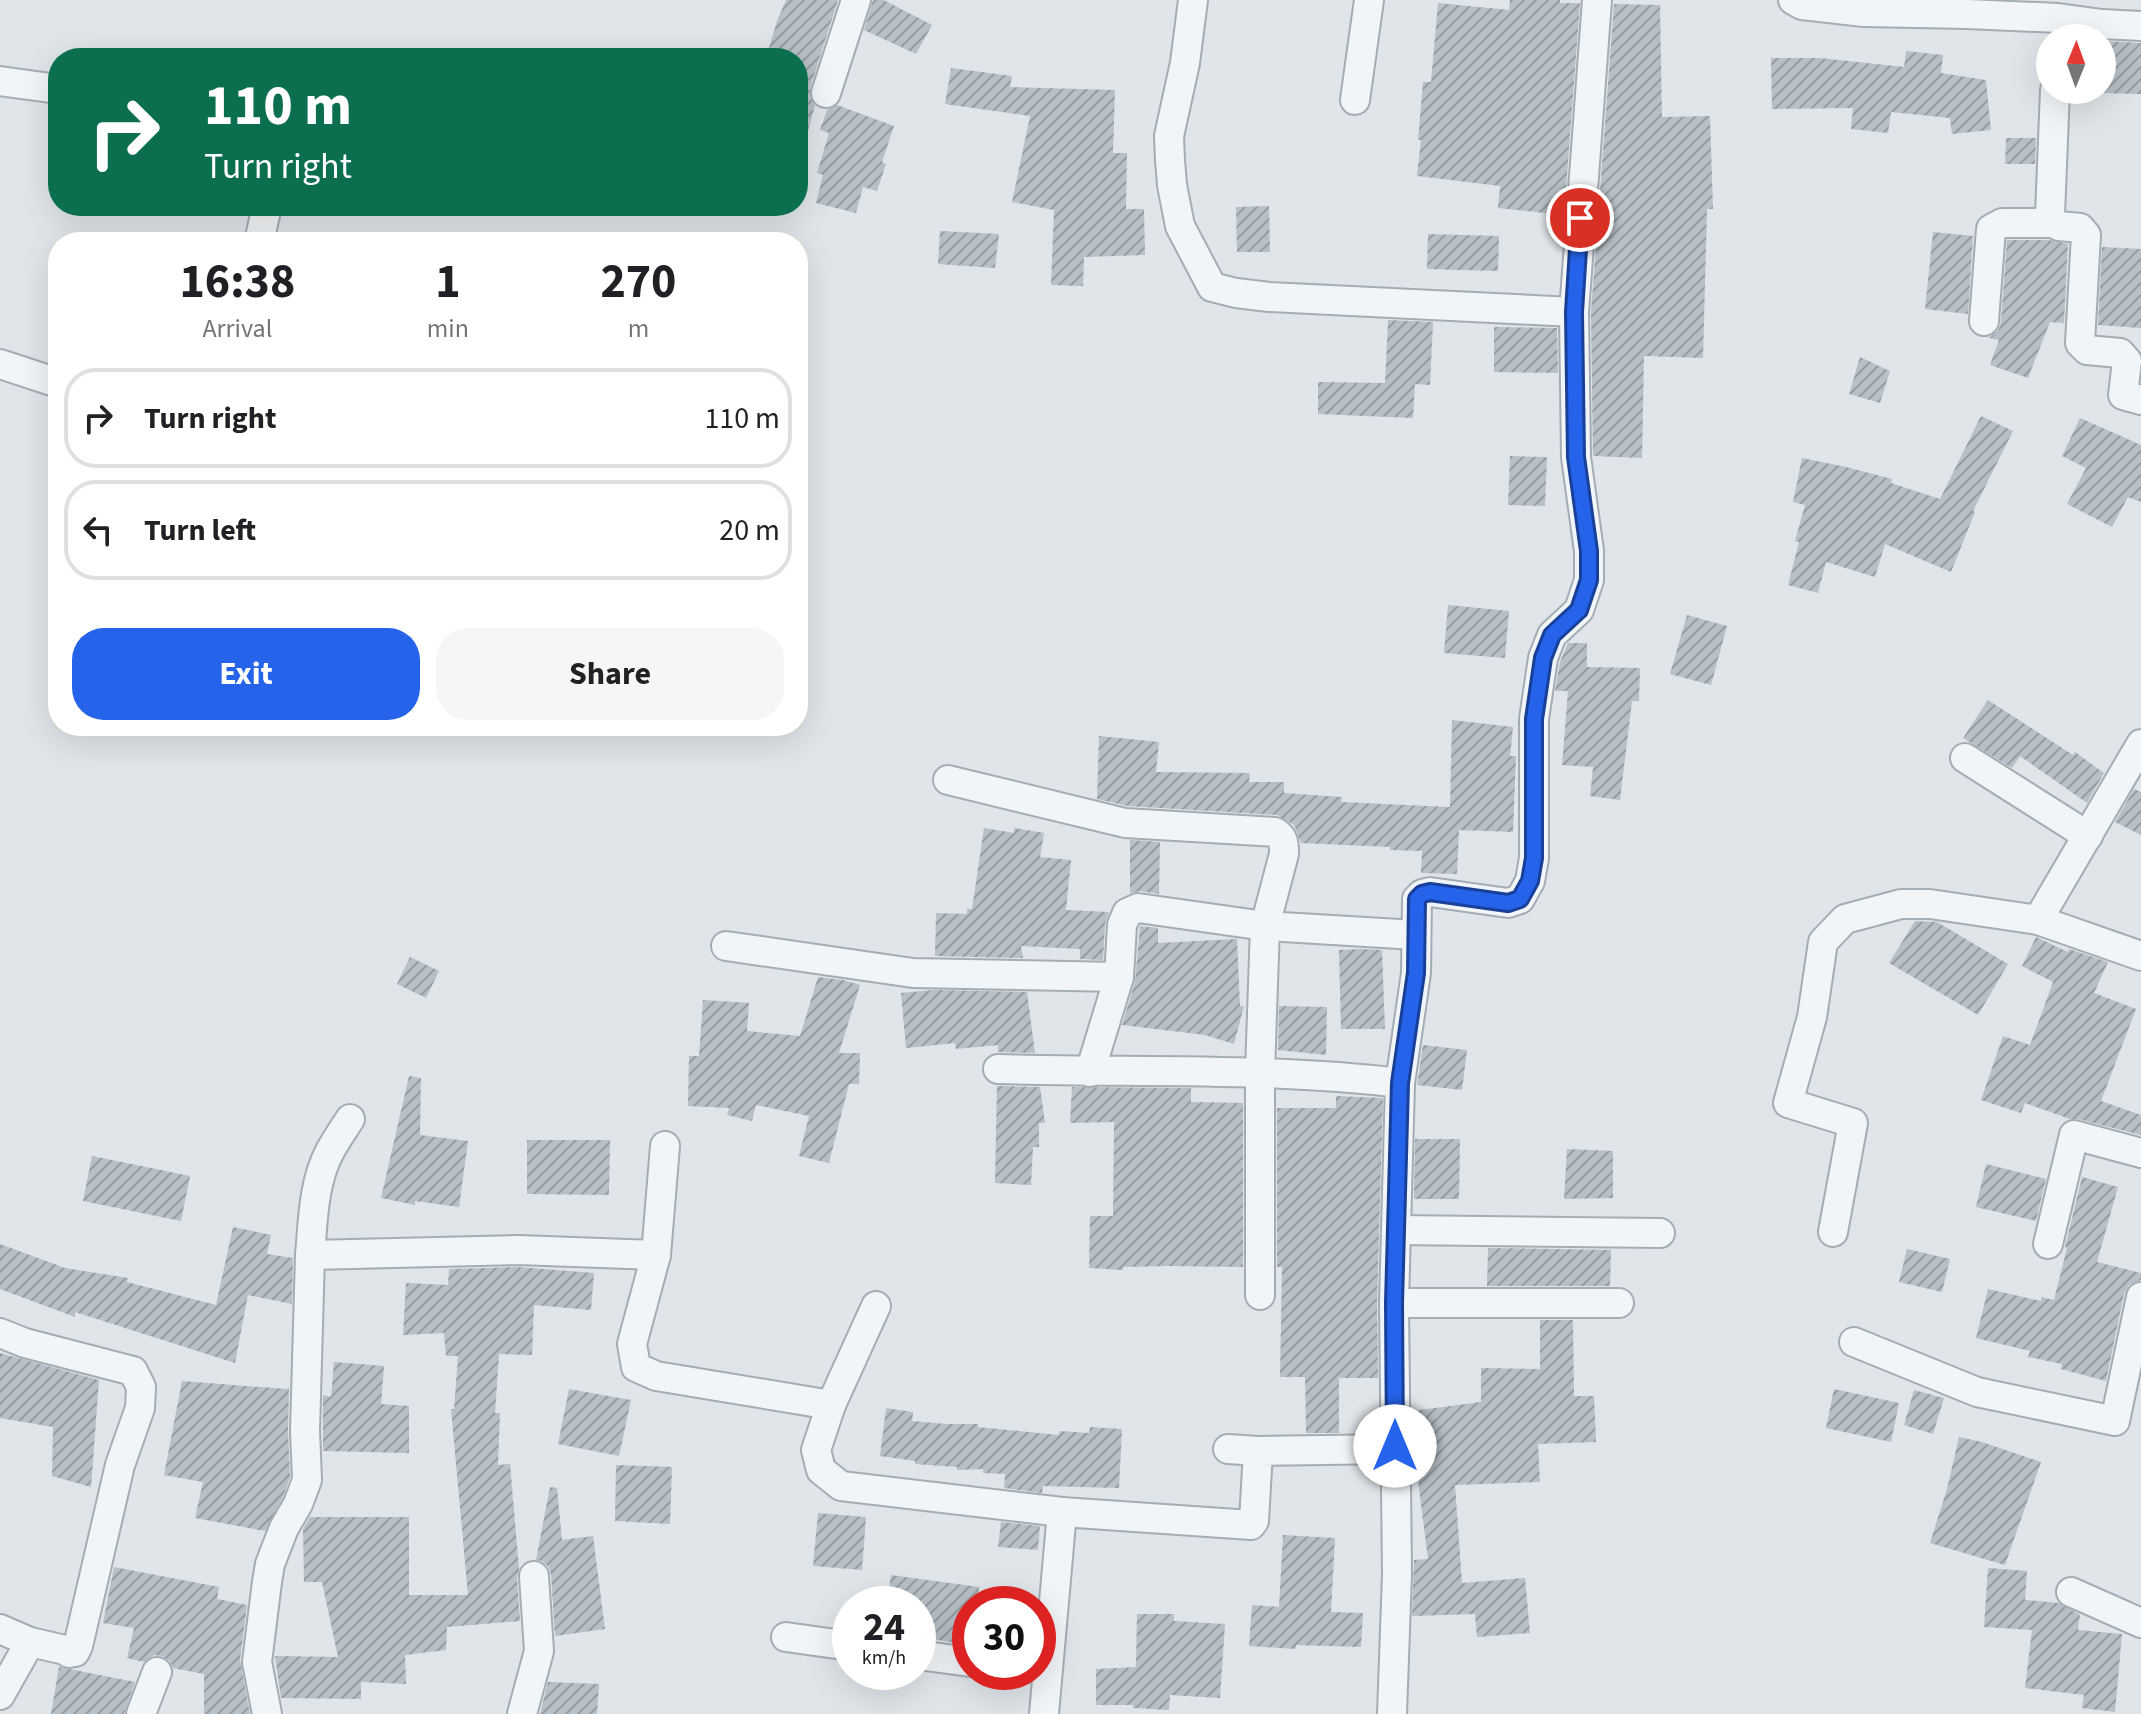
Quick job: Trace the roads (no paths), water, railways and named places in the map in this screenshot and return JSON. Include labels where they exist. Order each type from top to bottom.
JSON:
[{"type":"street","points":[[826,93],[856,0]]},
{"type":"street","points":[[1193,0],[1185,63],[1169,136],[1170,160],[1180,226],[1212,287],[1269,297],[1574,312]]},
{"type":"street","points":[[1355,100],[1369,0]]},
{"type":"street","points":[[1392,1714],[1397,1574],[1394,1303],[1400,1083],[1416,973],[1417,899],[1430,892],[1508,903],[1520,899],[1530,881],[1534,858],[1534,719],[1543,658],[1552,635],[1579,610],[1589,580],[1589,551],[1576,457],[1574,312],[1597,0]]},
{"type":"street","points":[[1793,0],[1802,5],[1864,12],[1967,14],[2036,25]]},
{"type":"street","points":[[2116,25],[2141,26]]},
{"type":"street","points":[[0,81],[48,88]]},
{"type":"street","points":[[2053,223],[2050,215],[2054,104]]},
{"type":"street","points":[[1984,321],[1991,229],[2002,223],[2053,223],[2080,228],[2086,235],[2080,343],[2087,350],[2120,353],[2127,361],[2123,395],[2141,400]]},
{"type":"street","points":[[0,364],[48,380]]},
{"type":"street","points":[[2038,920],[2141,744]]},
{"type":"street","points":[[1965,758],[2088,836]]},
{"type":"street","points":[[948,780],[1125,823],[1275,832],[1281,837],[1284,854],[1265,926],[1260,1072],[1260,1295]]},
{"type":"street","points":[[1833,1232],[1853,1123],[1788,1103],[1812,1017],[1823,942],[1845,919],[1901,904],[1930,904],[2038,920],[2141,956]]},
{"type":"street","points":[[1090,1072],[1119,977],[1122,925],[1127,913],[1138,908],[1265,926],[1416,935]]},
{"type":"street","points":[[726,946],[913,973],[1119,977]]},
{"type":"street","points":[[998,1069],[1260,1072],[1400,1083]]},
{"type":"street","points":[[267,1714],[257,1662],[270,1564],[307,1480],[305,1431],[314,1205],[329,1153],[350,1119]]},
{"type":"street","points":[[2048,1244],[2065,1133],[2141,1153]]},
{"type":"street","points":[[665,1146],[656,1255],[632,1344],[636,1367],[656,1376],[831,1405]]},
{"type":"street","points":[[1396,1230],[1660,1233]]},
{"type":"street","points":[[310,1255],[518,1250],[656,1255]]},
{"type":"street","points":[[1854,1342],[1977,1392],[2115,1421],[2141,1297]]},
{"type":"street","points":[[1394,1303],[1619,1303]]},
{"type":"street","points":[[876,1306],[831,1405],[816,1450],[821,1470],[841,1486],[1062,1512],[1251,1525],[1254,1521],[1258,1451]]},
{"type":"street","points":[[0,1333],[25,1343],[133,1371],[141,1387],[140,1408],[120,1465],[75,1652],[30,1642],[0,1629]]},
{"type":"street","points":[[1228,1449],[1396,1449]]},
{"type":"street","points":[[1053,1586],[1062,1512]]},
{"type":"street","points":[[522,1714],[539,1651],[534,1576]]},
{"type":"street","points":[[2071,1592],[2141,1623]]},
{"type":"street","points":[[786,1637],[832,1643]]},
{"type":"street","points":[[0,1695],[30,1642]]},
{"type":"street","points":[[141,1714],[157,1672]]},
{"type":"street","points":[[1043,1690],[1044,1714]]}]
